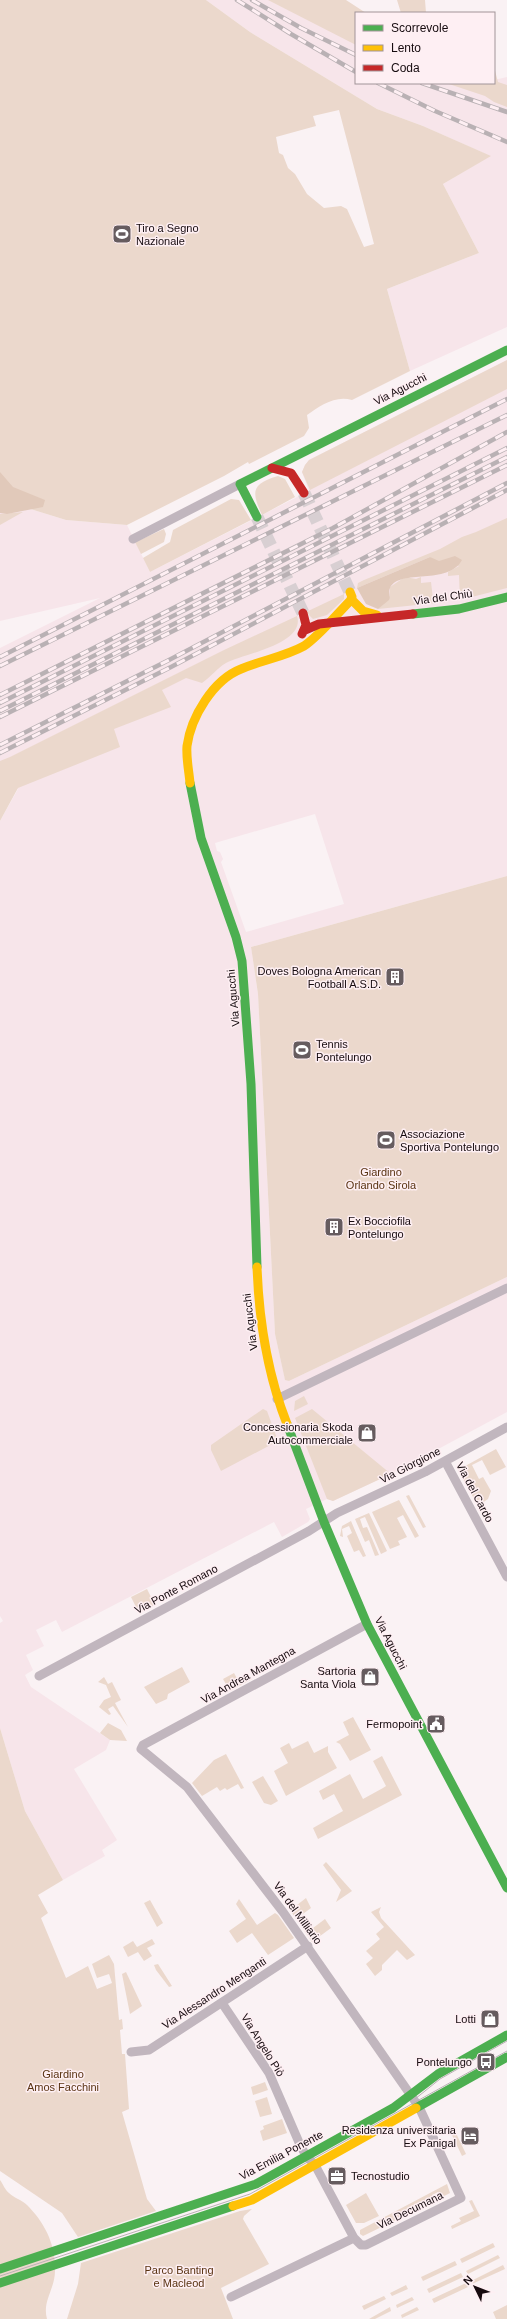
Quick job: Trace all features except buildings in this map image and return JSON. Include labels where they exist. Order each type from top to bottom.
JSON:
[{"type":"street","name":"Via Agucchi","points":[[133,538],[507,350]]},
{"type":"street","points":[[295,477],[297,460],[305,451]]},
{"type":"street","points":[[272,468],[286,471],[295,477],[304,494]]},
{"type":"street","points":[[240,484],[257,517]]},
{"type":"street","name":"Via Agucchi","points":[[350,595],[329,623],[311,641],[286,654],[240,669],[222,681],[206,699],[193,722],[187,747],[190,783],[201,838],[236,937],[242,962],[251,1084],[258,1296],[264,1345],[277,1399],[324,1522],[367,1624],[507,1888]]},
{"type":"street","name":"Via del Chiù","points":[[350,595],[363,611],[382,616]]},
{"type":"street","name":"Via del Chiù","points":[[329,623],[382,616],[459,609],[507,597]]},
{"type":"street","points":[[303,613],[306,621],[305,630]]},
{"type":"street","points":[[286,654],[305,630],[314,625],[329,623]]},
{"type":"street","points":[[277,1399],[507,1288]]},
{"type":"street","name":"Via Giorgione","points":[[324,1522],[337,1513],[445,1461],[507,1428]]},
{"type":"street","name":"Via del Cardo","points":[[445,1461],[507,1576]]},
{"type":"street","name":"Via Ponte Romano","points":[[39,1676],[324,1522]]},
{"type":"street","name":"Via Andrea Mantegna","points":[[141,1748],[367,1624]]},
{"type":"street","name":"Via del Milliario","points":[[141,1748],[143,1752],[186,1787],[234,1847],[308,1946],[419,2107]]},
{"type":"street","name":"Via Alessandro Menganti","points":[[131,2052],[149,2050],[308,1946]]},
{"type":"street","name":"Via Angelo Piò","points":[[222,2003],[269,2073],[307,2157],[315,2165]]},
{"type":"street","name":"Via Emilia Ponente","points":[[0,2269],[256,2184],[307,2157],[411,2095],[438,2074],[507,2035]]},
{"type":"street","points":[[0,2282],[238,2205],[269,2191],[507,2057]]},
{"type":"street","name":"Via Decumana","points":[[354,2238],[361,2245],[366,2245],[461,2198],[419,2107]]},
{"type":"street","points":[[231,2297],[354,2238],[315,2165]]},
{"type":"shaded area","points":[[206,0],[337,0],[355,14],[355,84],[495,84],[495,80],[507,77],[507,327],[410,371],[387,289],[479,253],[443,184],[490,156],[423,126],[377,109],[250,32]]},
{"type":"shaded area","points":[[507,360],[507,876],[251,947],[258,994],[275,1334],[285,1379],[289,1381],[507,1277],[507,1412],[403,1468],[333,1501],[327,1499],[306,1509],[310,1519],[308,1522],[282,1537],[274,1522],[62,1632],[56,1620],[36,1630],[44,1646],[26,1655],[33,1670],[25,1675],[31,1687],[110,1740],[106,1750],[74,1769],[117,1840],[102,1850],[105,1856],[63,1880],[25,1811],[0,1728],[0,1623],[3,1621],[0,1616],[0,821],[18,789],[0,785],[0,648],[100,598],[0,621],[0,492],[11,503],[66,520],[127,525],[150,572],[309,491],[302,472],[309,460]],"holes":[[[315,814],[344,904],[246,932],[221,862],[223,859],[220,852],[217,851],[215,843]]]},
{"type":"shaded area","points":[[0,472],[13,487],[45,500],[43,507],[7,514],[0,513]]},
{"type":"shaded area","points":[[455,556],[462,560],[455,568],[446,573],[413,577],[395,582],[389,591],[389,600],[378,609],[366,604],[357,588],[430,557],[439,561]]},
{"type":"green space","points":[[0,0],[206,0],[250,32],[377,109],[423,126],[491,156],[443,184],[479,253],[387,289],[410,371],[352,400],[334,400],[322,405],[307,415],[309,428],[304,436],[249,464],[248,462],[224,476],[127,525],[66,520],[11,503],[0,492]],"holes":[[[339,110],[374,244],[364,247],[347,209],[341,206],[324,208],[307,194],[295,174],[288,168],[283,155],[279,153],[276,137],[316,126],[313,116]]]},
{"type":"green space","points":[[268,0],[346,0],[364,12],[355,12],[355,44]]},
{"type":"green space","points":[[397,0],[425,0],[426,12],[401,12]]},
{"type":"green space","points":[[495,71],[498,82],[507,85],[507,107],[494,102],[485,96],[449,84],[495,84]]},
{"type":"green space","points":[[507,360],[507,389],[310,490],[302,472],[309,460]]},
{"type":"green space","points":[[278,476],[285,479],[295,497],[262,515],[256,501],[256,490],[262,482]]},
{"type":"green space","points":[[231,499],[239,500],[251,520],[150,572],[143,558],[170,542],[173,530]]},
{"type":"green space","points":[[23,512],[0,525],[0,514]]},
{"type":"green space","points":[[507,518],[507,588],[460,600],[459,575],[448,576],[448,572],[459,566],[433,560],[430,557],[357,588],[358,583],[364,580],[440,549],[462,537]]},
{"type":"green space","points":[[164,529],[166,534],[164,542],[141,554],[135,542]]},
{"type":"green space","points":[[405,577],[416,579],[421,577],[421,583],[431,582],[433,599],[446,598],[446,602],[378,609],[390,596],[390,587]]},
{"type":"green space","points":[[344,594],[344,599],[327,615],[313,619],[306,612]]},
{"type":"green space","points":[[297,616],[297,626],[292,634],[283,641],[271,647],[226,663],[202,683],[186,678],[162,690],[171,707],[114,729],[120,747],[18,788],[0,821],[0,761],[224,650]]},
{"type":"green space","name":"Giardino Orlando Sirola","points":[[507,876],[507,1277],[289,1381],[285,1380],[275,1334],[258,994],[251,947]]},
{"type":"green space","points":[[304,1396],[308,1404],[294,1411],[295,1401]]},
{"type":"green space","points":[[263,1409],[267,1411],[278,1441],[221,1471],[211,1450],[211,1445]]},
{"type":"green space","points":[[312,1409],[391,1474],[333,1501],[327,1499],[295,1418]]},
{"type":"green space","points":[[496,1449],[506,1467],[490,1475],[482,1460],[472,1465],[479,1479],[483,1477],[491,1491],[488,1499],[478,1506],[458,1470]]},
{"type":"green space","points":[[409,1495],[426,1527],[423,1528],[406,1496]]},
{"type":"green space","points":[[399,1500],[419,1536],[415,1538],[403,1515],[397,1518],[407,1537],[398,1541],[400,1545],[390,1549],[372,1512]]},
{"type":"green space","points":[[369,1513],[387,1551],[381,1554],[365,1517],[360,1519],[363,1528],[367,1527],[379,1555],[375,1556],[369,1540],[365,1542],[355,1519]]},
{"type":"green space","points":[[351,1521],[366,1556],[363,1557],[359,1550],[354,1552],[347,1536],[352,1533],[349,1526],[342,1529],[343,1537],[340,1536],[342,1526]]},
{"type":"green space","points":[[147,1589],[155,1605],[139,1613],[131,1597]]},
{"type":"green space","points":[[182,1667],[190,1682],[168,1694],[167,1699],[156,1704],[144,1687]]},
{"type":"green space","points":[[234,1673],[239,1682],[250,1676],[252,1679],[230,1691],[223,1679]]},
{"type":"green space","points":[[104,1677],[108,1684],[112,1682],[121,1700],[115,1703],[128,1727],[113,1706],[108,1709],[111,1714],[109,1715],[99,1707],[104,1700],[111,1697],[106,1685],[98,1682]]},
{"type":"green space","points":[[353,1717],[371,1750],[350,1761],[340,1744],[336,1742],[349,1735],[343,1722]]},
{"type":"green space","points":[[108,1723],[121,1730],[127,1741],[110,1740],[100,1733]]},
{"type":"green space","name":"Giardino Amos Facchini","points":[[0,1728],[25,1811],[63,1880],[38,1895],[48,1913],[41,1918],[66,1978],[88,1966],[97,1989],[112,1983],[109,1974],[97,1978],[92,1964],[109,1955],[114,1964],[119,2020],[122,2019],[123,2029],[120,2030],[122,2054],[125,2054],[129,2109],[122,2112],[147,2199],[156,2211],[78,2237],[62,2213],[0,2171]]},
{"type":"green space","points":[[308,1741],[314,1753],[328,1746],[328,1752],[337,1768],[286,1796],[274,1771],[288,1763],[280,1748],[289,1743],[292,1749]]},
{"type":"green space","points":[[226,1754],[244,1788],[241,1789],[238,1784],[227,1790],[225,1788],[220,1791],[217,1787],[202,1796],[192,1783],[214,1760]]},
{"type":"green space","points":[[382,1756],[402,1795],[318,1839],[313,1828],[343,1811],[334,1794],[323,1800],[319,1791],[350,1774],[363,1799],[383,1788],[386,1786],[373,1761]]},
{"type":"green space","points":[[263,1776],[278,1801],[271,1805],[264,1803],[252,1782]]},
{"type":"green space","points":[[326,1862],[352,1891],[336,1902],[341,1890],[323,1865]]},
{"type":"green space","points":[[306,1898],[311,1908],[296,1919],[292,1913],[297,1908],[297,1905]]},
{"type":"green space","points":[[239,1899],[257,1925],[275,1913],[294,1938],[268,1955],[252,1933],[237,1943],[229,1931],[246,1919],[236,1904]]},
{"type":"green space","points":[[150,1900],[163,1923],[157,1927],[144,1903]]},
{"type":"green space","points":[[381,1907],[379,1912],[381,1918],[415,1955],[407,1960],[397,1950],[382,1965],[382,1970],[375,1976],[366,1964],[373,1958],[366,1951],[380,1939],[376,1934],[384,1927],[371,1912]]},
{"type":"green space","points":[[325,1919],[331,1928],[312,1942],[301,1926],[308,1922],[313,1928]]},
{"type":"green space","points":[[152,1939],[155,1944],[147,1948],[152,1956],[144,1961],[138,1952],[128,1957],[123,1947],[133,1941],[137,1947]]},
{"type":"green space","points":[[158,1964],[172,1986],[169,1987],[156,1970],[154,1965]]},
{"type":"green space","points":[[126,1972],[142,2006],[130,2014],[122,1974]]},
{"type":"green space","points":[[265,2082],[268,2090],[253,2095],[251,2087]]},
{"type":"green space","points":[[267,2097],[272,2114],[260,2117],[255,2101]]},
{"type":"green space","points":[[282,2119],[287,2133],[263,2141],[260,2131],[264,2129],[263,2126]]},
{"type":"green space","points":[[454,2129],[466,2154],[462,2156],[450,2131]]},
{"type":"green space","points":[[0,2180],[8,2192],[25,2203],[39,2219],[51,2243],[54,2252],[55,2271],[53,2284],[46,2306],[47,2319],[0,2319]]},
{"type":"green space","points":[[447,2184],[450,2193],[442,2197],[438,2192],[432,2195],[434,2200],[431,2203],[363,2236],[360,2234],[360,2230]]},
{"type":"green space","points":[[366,2193],[379,2216],[364,2223],[356,2223],[346,2205]]},
{"type":"green space","points":[[472,2200],[480,2216],[452,2229],[451,2226],[461,2221],[459,2218],[474,2211],[469,2201]]},
{"type":"green space","name":"Parco Banting e Macleod","points":[[252,2209],[244,2216],[243,2219],[269,2264],[221,2288],[233,2319],[67,2319],[78,2284],[81,2263],[240,2211]]},
{"type":"green space","points":[[493,2243],[495,2247],[462,2263],[460,2259]]},
{"type":"green space","points":[[498,2255],[500,2258],[468,2274],[466,2271]]},
{"type":"green space","points":[[455,2261],[457,2265],[423,2281],[421,2277]]},
{"type":"green space","points":[[503,2265],[505,2269],[472,2284],[471,2281]]},
{"type":"green space","points":[[461,2273],[463,2277],[429,2293],[427,2289]]},
{"type":"green space","points":[[466,2283],[468,2287],[434,2303],[432,2299]]},
{"type":"green space","points":[[406,2285],[408,2289],[392,2296],[390,2293]]},
{"type":"green space","points":[[384,2296],[386,2299],[364,2310],[362,2306]]},
{"type":"green space","points":[[412,2297],[414,2300],[397,2308],[396,2305]]},
{"type":"green space","points":[[507,2305],[507,2319],[496,2319],[493,2312]]},
{"type":"green space","points":[[390,2307],[391,2311],[375,2319],[369,2319]]},
{"type":"green space","points":[[417,2307],[419,2310],[402,2318],[401,2315]]},
{"type":"tunnel","points":[[304,493],[350,592]]},
{"type":"tunnel","points":[[257,517],[303,613]]},
{"type":"tram line","points":[[415,2099],[440,2079],[507,2041]]},
{"type":"tram line","points":[[0,2276],[250,2194],[507,2051]]},
{"type":"railway","points":[[237,0],[355,71]]},
{"type":"railway","points":[[252,0],[301,28],[355,55]]},
{"type":"railway","points":[[380,84],[435,111],[507,142]]},
{"type":"railway","points":[[425,84],[507,112]]},
{"type":"railway","points":[[0,657],[507,399]]},
{"type":"railway","points":[[0,666],[507,415]]},
{"type":"railway","points":[[0,695],[333,528],[507,432]]},
{"type":"railway","points":[[0,703],[507,448]]},
{"type":"railway","points":[[0,711],[507,457]]},
{"type":"railway","points":[[0,717],[507,465]]},
{"type":"railway","points":[[0,745],[169,660],[507,483]]},
{"type":"railway","points":[[0,753],[171,667],[507,490]]},
{"type":"traffic: fast","points":[[257,517],[240,484],[507,350]]},
{"type":"traffic: fast","points":[[413,614],[459,609],[507,597]]},
{"type":"traffic: fast","points":[[190,783],[201,838],[236,937],[242,961],[251,1084],[257,1267]]},
{"type":"traffic: fast","points":[[287,1424],[324,1522],[367,1624],[507,1888]]},
{"type":"traffic: fast","points":[[0,2269],[256,2184],[393,2108],[438,2074],[507,2035]]},
{"type":"traffic: fast","points":[[416,2108],[507,2057]]},
{"type":"traffic: fast","points":[[0,2283],[233,2206]]},
{"type":"traffic: slow","points":[[190,783],[187,760],[189,735],[198,712],[213,691],[231,674],[257,663],[289,653],[310,642],[350,601],[352,597],[350,592]]},
{"type":"traffic: slow","points":[[351,599],[363,611],[377,615]]},
{"type":"traffic: slow","points":[[257,1267],[265,1347],[274,1386],[287,1424]]},
{"type":"traffic: slow","points":[[233,2206],[252,2200],[416,2108]]},
{"type":"traffic: jam","points":[[272,468],[291,473],[304,493]]},
{"type":"traffic: jam","points":[[302,634],[306,625],[303,613]]},
{"type":"traffic: jam","points":[[305,630],[319,624],[413,614]]},
{"type":"place","name":"Tiro a Segno Nazionale","points":[[122,234]]},
{"type":"place","name":"Doves Bologna American Football A.S.D.","points":[[395,977]]},
{"type":"place","name":"Tennis Pontelungo","points":[[302,1050]]},
{"type":"place","name":"Associazione Sportiva Pontelungo","points":[[386,1140]]},
{"type":"place","name":"Ex Bocciofila Pontelungo","points":[[334,1227]]},
{"type":"place","name":"Concessionaria Skoda Autocommerciale","points":[[367,1433]]},
{"type":"place","name":"Sartoria Santa Viola","points":[[370,1677]]},
{"type":"place","name":"Fermopoint","points":[[436,1724]]},
{"type":"place","name":"Lotti","points":[[490,2019]]},
{"type":"place","name":"Pontelungo","points":[[486,2062]]},
{"type":"place","name":"Residenza universitaria Ex Panigal","points":[[470,2136]]},
{"type":"place","name":"Tecnostudio","points":[[337,2176]]}]
